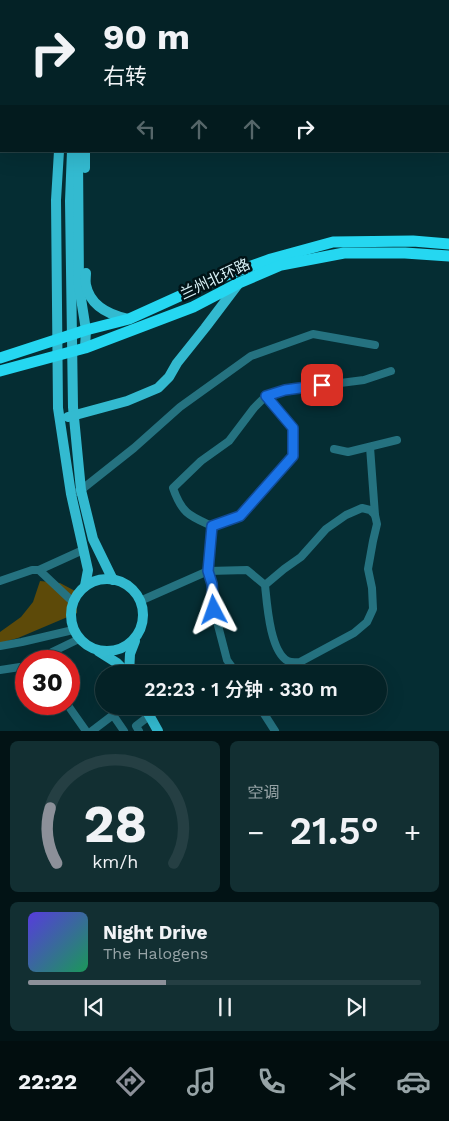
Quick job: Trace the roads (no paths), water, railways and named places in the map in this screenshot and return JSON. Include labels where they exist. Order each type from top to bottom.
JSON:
[{"type":"highway","name":"兰州北环路","points":[[0,358],[86,330],[129,320],[224,276],[271,259],[333,242],[413,241],[449,244]]},
{"type":"highway","name":"兰州北环路","points":[[0,371],[84,348],[193,307],[281,265],[344,253],[405,252],[449,256]]},
{"type":"main road","points":[[59,152],[56,200],[59,414],[71,494],[88,570],[85,586]]},
{"type":"main road","points":[[72,152],[70,201],[73,412],[81,490],[93,540],[113,580]]},
{"type":"main road","points":[[78,152],[79,286],[86,330],[84,348]]},
{"type":"main road","points":[[85,152],[86,286],[92,299],[102,309],[115,316],[129,320]]},
{"type":"main road","points":[[59,414],[127,402],[158,388],[169,377],[177,363],[239,284]]},
{"type":"main road","points":[[119,665],[87,646],[73,630],[70,616],[73,602],[85,586],[98,580],[122,582],[136,593],[140,601],[143,610],[143,620],[130,654],[129,665]]},
{"type":"main road","points":[[97,651],[108,652],[118,650],[136,638]]},
{"type":"main road","points":[[149,716],[158,731]]},
{"type":"street","points":[[71,494],[81,490],[134,448],[180,407],[251,356],[313,334],[375,345]]},
{"type":"street","points":[[266,396],[293,428],[293,456],[240,516],[212,526],[195,519],[177,501],[173,488],[200,461],[229,441],[254,408],[266,396],[285,390],[364,380],[391,371]]},
{"type":"street","points":[[334,449],[348,452],[397,440]]},
{"type":"street","points":[[140,601],[208,571],[248,570],[265,586],[268,617],[276,646],[283,658],[290,662],[300,662],[354,633],[367,622],[373,609],[372,588],[368,569],[377,524],[370,447]]},
{"type":"street","points":[[265,586],[301,557],[326,529],[346,515],[362,508],[370,510],[375,514]]},
{"type":"street","points":[[212,526],[208,571],[212,584],[214,610],[225,652],[231,665]]},
{"type":"street","points":[[0,581],[32,570],[38,570],[83,550]]},
{"type":"street","points":[[38,570],[73,602]]},
{"type":"street","points":[[0,646],[73,630]]},
{"type":"street","points":[[56,650],[79,639]]},
{"type":"street","points":[[0,670],[15,668]]},
{"type":"street","points":[[75,715],[86,731]]},
{"type":"street","points":[[92,731],[113,715],[126,731],[138,728],[149,716]]},
{"type":"street","points":[[265,715],[275,731]]}]
